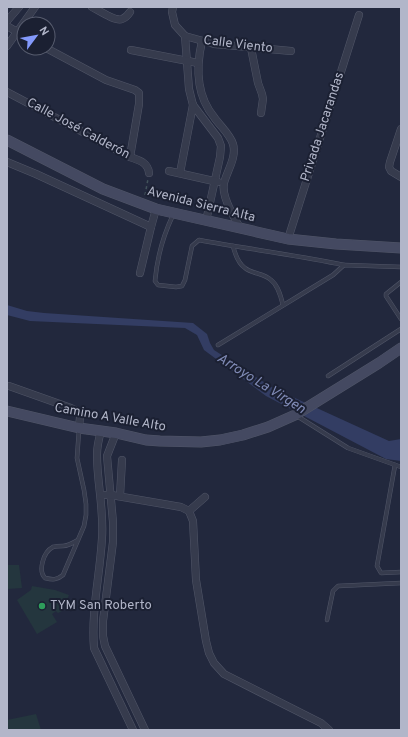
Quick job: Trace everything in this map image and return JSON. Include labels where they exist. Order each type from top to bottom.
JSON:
[{"type":"street","points":[[7,21],[19,7]]},
{"type":"street","points":[[28,16],[35,7]]},
{"type":"street","points":[[92,7],[114,19],[119,20],[125,18],[130,12]]},
{"type":"street","points":[[173,7],[173,19],[175,25],[185,36],[189,89],[193,105],[218,138],[221,146],[206,221]]},
{"type":"street","name":"Privada Jacarandas","points":[[288,238],[359,14]]},
{"type":"street","points":[[7,26],[16,32],[7,46]]},
{"type":"street","name":"Calle Viento","points":[[185,36],[214,44],[291,51]]},
{"type":"street","points":[[202,41],[198,63],[200,87],[205,103],[212,115],[230,138],[234,148],[234,154],[224,184],[224,192],[240,228]]},
{"type":"street","points":[[251,48],[258,83],[263,99],[261,114]]},
{"type":"street","points":[[131,50],[198,63]]},
{"type":"street","points":[[56,53],[106,80],[138,91],[139,104],[130,156]]},
{"type":"street","name":"Calle José Calderón","points":[[7,92],[143,162],[148,170]]},
{"type":"street","points":[[180,173],[193,105]]},
{"type":"street","points":[[401,129],[389,167],[391,172],[401,177]]},
{"type":"street","points":[[218,138],[226,132]]},
{"type":"street","name":"Avenida Sierra Alta","points":[[7,140],[103,189],[144,205],[174,214],[288,238],[336,244],[401,248]]},
{"type":"street","points":[[7,162],[151,227]]},
{"type":"street","points":[[169,171],[224,184]]},
{"type":"street","points":[[140,273],[156,209]]},
{"type":"street","name":"Camino A Valle Alto","points":[[8,412],[79,428],[116,433],[146,440],[201,442],[220,440],[268,427],[296,414],[401,348]]},
{"type":"street","points":[[10,386],[79,412],[79,428]]},
{"type":"street","points":[[101,431],[97,454],[101,495],[102,538],[94,618],[94,648],[133,730]]},
{"type":"street","points":[[116,433],[107,456],[113,522],[113,542],[103,621],[103,636],[105,646],[145,730]]},
{"type":"street","points":[[97,454],[107,456]]},
{"type":"street","points":[[120,496],[122,460]]},
{"type":"street","points":[[101,495],[120,496],[181,507],[189,511],[193,521],[196,580],[202,618],[209,654],[214,663],[224,674],[321,723],[329,730]]},
{"type":"street","points":[[189,511],[205,498]]},
{"type":"street","points":[[99,566],[109,568]]},
{"type":"street","points":[[94,648],[105,646]]},
{"type":"street","points":[[125,712],[134,707]]},
{"type":"lane","points":[[174,214],[164,234],[156,270],[155,281],[158,285],[176,287],[182,286],[184,283],[192,246],[200,240],[303,256],[344,265],[401,267]]},
{"type":"lane","points":[[233,246],[236,255],[245,269],[264,275],[273,280],[283,305]]},
{"type":"lane","points":[[218,345],[333,275],[344,265]]},
{"type":"lane","points":[[401,282],[386,294],[386,296],[401,319]]},
{"type":"lane","points":[[328,376],[401,329]]},
{"type":"lane","points":[[296,414],[348,448],[401,467]]},
{"type":"lane","points":[[78,540],[64,546],[52,547],[49,550],[42,565],[41,571],[45,578],[52,580],[63,575],[78,540],[84,526],[86,504],[77,458],[79,428]]},
{"type":"lane","points":[[395,465],[377,566],[381,573],[401,572]]},
{"type":"lane","points":[[327,620],[333,591],[338,586],[401,583]]},
{"type":"path","points":[[144,205],[148,170]]},
{"type":"shaded area","points":[[7,565],[19,565],[22,588],[7,589]]},
{"type":"shaded area","name":"TYM San Roberto","points":[[32,586],[55,590],[69,595],[62,611],[58,613],[56,611],[52,614],[57,622],[37,634],[17,600],[31,590]]},
{"type":"shaded area","points":[[36,714],[41,730],[7,730],[7,720]]},
{"type":"water","name":"Arroyo La Virgen","points":[[7,305],[27,311],[44,313],[193,323],[207,334],[214,350],[273,388],[389,441],[401,439],[401,461],[386,459],[266,396],[204,350],[197,335],[185,328],[30,321],[7,315]]},
{"type":"place","name":"TYM San Roberto","points":[[42,606]]}]
